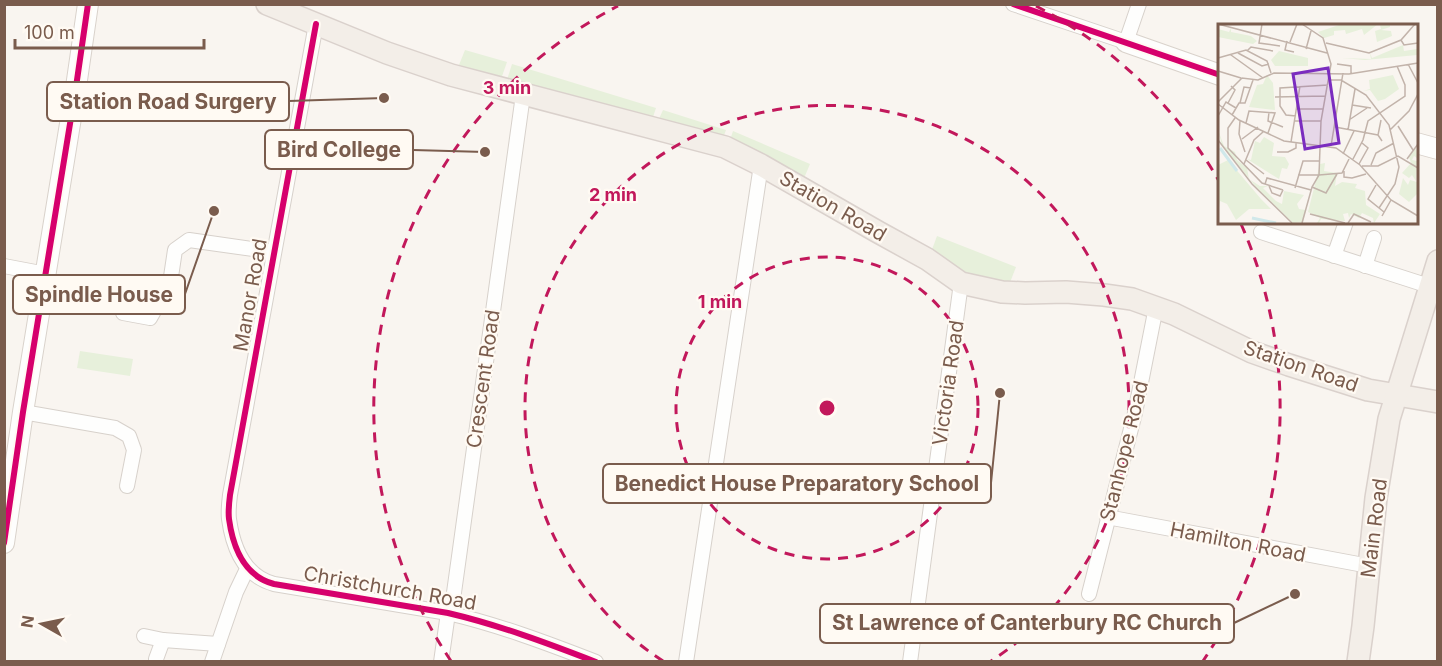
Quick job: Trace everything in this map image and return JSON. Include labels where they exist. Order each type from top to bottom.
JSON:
[{"type":"main road","name":"Station Road","points":[[267,4],[308,15],[387,53],[435,70],[725,147],[927,258],[961,283],[1002,292],[1066,292],[1132,299],[1174,314],[1252,352],[1354,385],[1437,402]]},
{"type":"main road","name":"Main Road","points":[[1358,662],[1376,498],[1389,419],[1437,261]]},
{"type":"street","points":[[4,543],[88,4]]},
{"type":"street","points":[[1013,4],[1218,74]]},
{"type":"street","points":[[1126,42],[1139,4]]},
{"type":"street","name":"Manor Road","points":[[247,569],[236,548],[228,517],[230,495],[274,252],[308,15]]},
{"type":"street","name":"Crescent Road","points":[[441,662],[448,614],[452,607],[523,95]]},
{"type":"street","points":[[1418,144],[1437,149]]},
{"type":"street","points":[[686,662],[761,165]]},
{"type":"street","points":[[1334,256],[1345,224]]},
{"type":"street","points":[[1261,232],[1429,286]]},
{"type":"street","points":[[1365,266],[1374,238]]},
{"type":"street","points":[[123,314],[150,318],[169,290],[176,250],[189,240],[274,252]]},
{"type":"street","points":[[4,266],[46,274]]},
{"type":"street","name":"Victoria Road","points":[[910,662],[961,283]]},
{"type":"street","name":"Stanhope Road","points":[[1089,594],[1135,413],[1156,307]]},
{"type":"street","points":[[23,412],[115,428],[129,436],[134,450],[127,486]]},
{"type":"street","name":"Hamilton Road","points":[[1107,518],[1369,566]]},
{"type":"street","points":[[212,662],[236,592],[247,569]]},
{"type":"street","name":"Christchurch Road","points":[[247,569],[265,582],[448,614],[502,627],[596,662]]},
{"type":"street","points":[[144,636],[163,640],[218,644]]},
{"type":"street","points":[[156,658],[163,640]]},
{"type":"green space","points":[[465,50],[507,62],[500,82],[457,70]]},
{"type":"green space","points":[[512,64],[656,108],[652,120],[506,83]]},
{"type":"green space","points":[[663,110],[726,130],[723,138],[658,121]]},
{"type":"green space","points":[[733,131],[810,164],[802,183],[730,140]]},
{"type":"green space","points":[[937,236],[1016,267],[1009,285],[958,272],[930,255]]},
{"type":"green space","points":[[80,351],[133,359],[130,376],[77,368]]},
{"type":"cycle path","points":[[4,543],[88,4]]},
{"type":"cycle path","points":[[1013,4],[1218,74]]},
{"type":"cycle path","points":[[316,24],[230,495],[229,519],[237,550],[255,575],[274,584],[448,613],[541,641],[596,662]]},
{"type":"place","name":"Station Road Surgery","points":[[384,98]]},
{"type":"place","name":"Bird College","points":[[485,152]]},
{"type":"place","name":"Spindle House","points":[[214,211]]},
{"type":"place","name":"Benedict House Preparatory School","points":[[1000,393]]},
{"type":"place","name":"St Lawrence of Canterbury RC Church","points":[[1295,594]]}]
